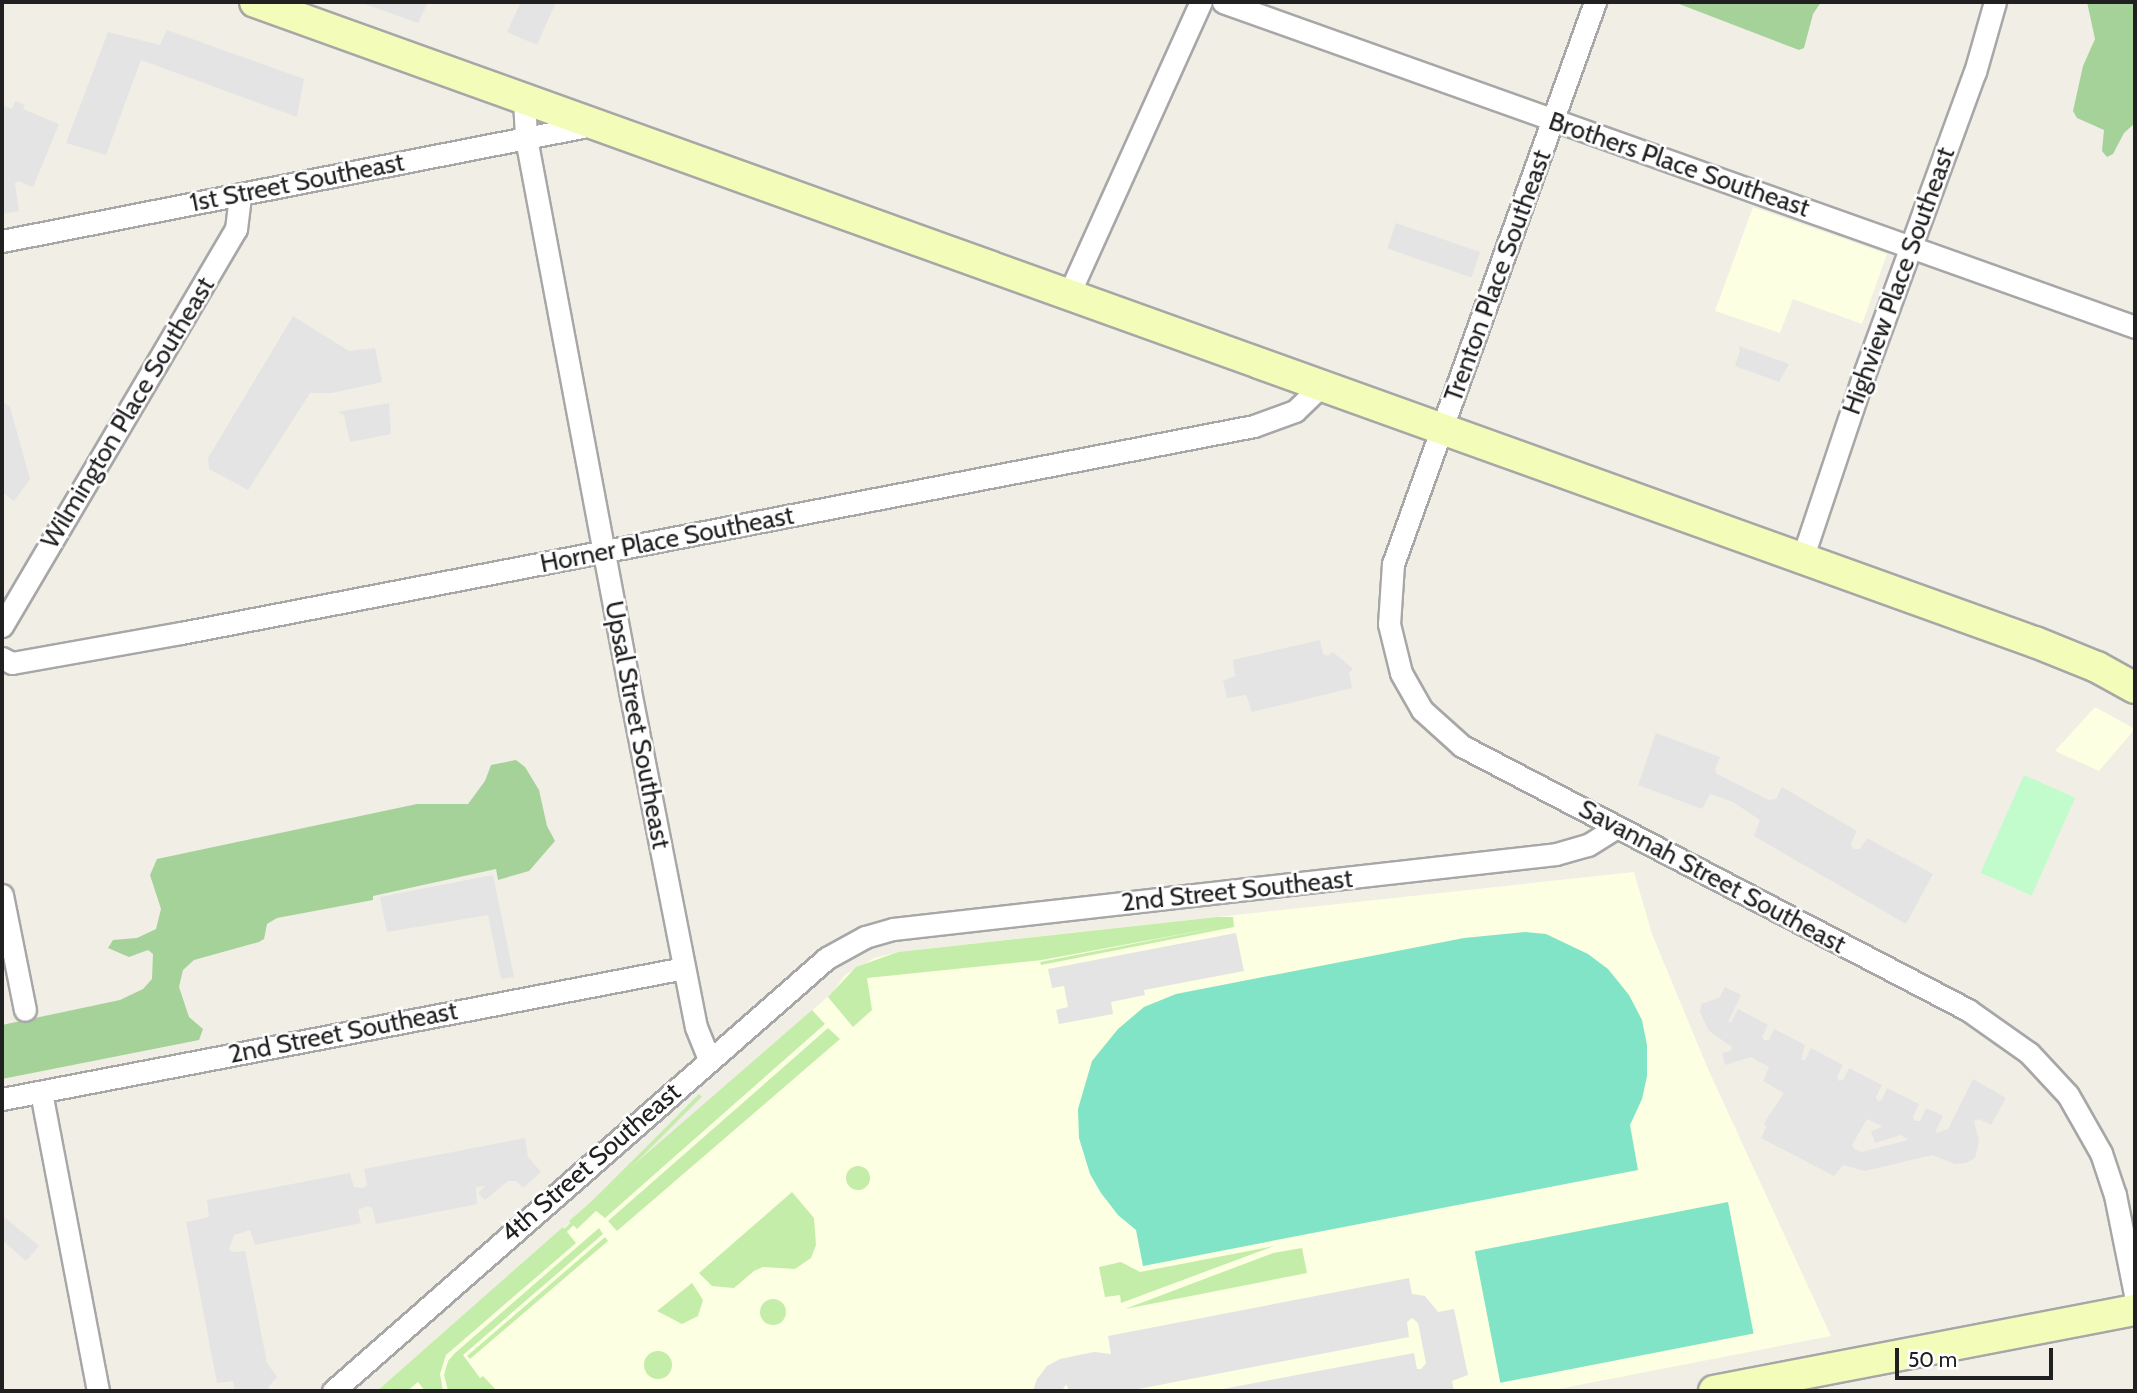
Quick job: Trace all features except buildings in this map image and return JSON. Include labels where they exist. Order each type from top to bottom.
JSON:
[{"type":"main road","points":[[255,2],[2035,642],[2097,667],[2135,688]]},
{"type":"main road","points":[[1714,1391],[2135,1310]]},
{"type":"street","points":[[1069,296],[1201,2]]},
{"type":"street","name":"Brothers Place Southeast","points":[[1223,2],[2135,327]]},
{"type":"street","name":"Trenton Place Southeast","points":[[1443,431],[1595,2]]},
{"type":"street","name":"Highview Place Southeast","points":[[1802,559],[1975,72],[1995,2]]},
{"type":"street","name":"Upsal Street Southeast","points":[[524,99],[526,138],[684,968],[696,1027],[709,1059]]},
{"type":"street","name":"1st Street Southeast","points":[[2,241],[592,125]]},
{"type":"street","name":"Wilmington Place Southeast","points":[[2,626],[236,229],[240,194]]},
{"type":"street","name":"Horner Place Southeast","points":[[2,658],[12,663],[24,661],[1254,426],[1292,412],[1321,386]]},
{"type":"street","name":"Savannah Street Southeast","points":[[1443,431],[1391,574],[1389,624],[1401,673],[1422,710],[1462,746],[1968,1010],[2029,1053],[2068,1095],[2101,1153],[2115,1195],[2135,1294]]},
{"type":"street","name":"2nd Street Southeast","points":[[853,942],[893,929],[1556,854],[1588,845],[1617,827]]},
{"type":"street","points":[[2,895],[25,1010]]},
{"type":"street","name":"4th Street Southeast","points":[[333,1391],[709,1059],[827,958],[853,942]]},
{"type":"street","name":"2nd Street Southeast","points":[[2,1099],[684,968]]},
{"type":"street","points":[[41,1092],[99,1391]]},
{"type":"shaded area","points":[[359,2],[428,2],[418,23]]},
{"type":"shaded area","points":[[521,2],[556,2],[537,45],[507,32]]},
{"type":"shaded area","points":[[167,30],[304,79],[297,117],[141,60],[106,155],[66,143],[108,32],[160,45]]},
{"type":"shaded area","points":[[15,101],[25,105],[23,109],[59,124],[33,187],[19,181],[15,183],[19,211],[2,214],[2,105],[12,109]]},
{"type":"shaded area","points":[[1753,207],[1887,254],[1862,324],[1793,299],[1780,333],[1715,311]]},
{"type":"shaded area","points":[[1396,223],[1480,252],[1471,278],[1387,249]]},
{"type":"shaded area","points":[[293,316],[349,351],[375,348],[382,382],[332,393],[310,393],[248,490],[209,469],[208,458]]},
{"type":"shaded area","points":[[1739,346],[1789,364],[1779,382],[1735,366]]},
{"type":"shaded area","points":[[2,401],[10,407],[30,479],[14,501],[2,492]]},
{"type":"shaded area","points":[[389,403],[391,434],[350,442],[344,415],[338,412]]},
{"type":"shaded area","points":[[1320,640],[1323,654],[1328,656],[1333,652],[1353,669],[1349,673],[1352,688],[1252,712],[1246,695],[1227,698],[1223,681],[1235,676],[1233,660]]},
{"type":"shaded area","points":[[2095,707],[2135,729],[2099,771],[2055,751]]},
{"type":"shaded area","points":[[1656,733],[1720,757],[1715,769],[1717,774],[1769,800],[1776,799],[1782,787],[1857,831],[1851,843],[1853,849],[1860,849],[1867,838],[1933,874],[1906,924],[1754,836],[1760,820],[1733,802],[1710,794],[1702,809],[1638,785]]},
{"type":"shaded area","points":[[1634,872],[1652,934],[1708,1069],[1831,1336],[1548,1391],[377,1391],[832,993],[845,975],[874,958],[898,952]]},
{"type":"shaded area","points":[[493,875],[514,977],[501,979],[488,915],[387,932],[380,897]]},
{"type":"shaded area","points":[[1236,933],[1244,971],[1144,990],[1145,995],[1111,1002],[1113,1014],[1059,1024],[1056,1010],[1068,1007],[1064,986],[1052,988],[1048,969]]},
{"type":"shaded area","points":[[1725,987],[1741,995],[1728,1022],[1731,1022],[1738,1009],[1768,1025],[1762,1037],[1764,1040],[1769,1040],[1774,1029],[1805,1045],[1801,1060],[1805,1060],[1811,1048],[1843,1065],[1837,1077],[1839,1081],[1843,1080],[1849,1068],[1882,1085],[1876,1097],[1878,1101],[1882,1100],[1887,1088],[1919,1104],[1913,1117],[1915,1121],[1920,1121],[1926,1108],[1943,1116],[1937,1133],[1948,1129],[1973,1079],[2006,1098],[1991,1125],[1979,1119],[1974,1121],[1979,1141],[1975,1158],[1966,1163],[1955,1164],[1932,1155],[1865,1171],[1843,1165],[1834,1176],[1761,1138],[1766,1127],[1764,1123],[1784,1093],[1763,1081],[1769,1067],[1751,1057],[1725,1065],[1722,1053],[1731,1051],[1732,1047],[1709,1031],[1700,1012],[1701,1004],[1719,998]],"holes":[[[1867,1119],[1882,1126],[1871,1132],[1875,1143],[1901,1135],[1908,1140],[1862,1152],[1854,1149],[1852,1145]]]},
{"type":"shaded area","points":[[525,1138],[528,1157],[541,1172],[523,1188],[516,1181],[508,1181],[485,1200],[478,1193],[485,1186],[476,1187],[477,1204],[376,1224],[372,1208],[367,1206],[358,1210],[361,1223],[255,1245],[250,1230],[234,1235],[229,1249],[232,1252],[245,1251],[267,1363],[277,1377],[268,1387],[271,1391],[235,1391],[233,1381],[217,1383],[186,1222],[209,1217],[207,1200],[350,1173],[354,1187],[362,1188],[367,1186],[364,1169]]},
{"type":"shaded area","points":[[2,1215],[39,1246],[26,1261],[2,1240]]},
{"type":"shaded area","points":[[1409,1278],[1412,1294],[1425,1296],[1438,1312],[1454,1309],[1468,1375],[1452,1381],[1454,1391],[1212,1391],[1414,1353],[1417,1369],[1421,1369],[1426,1363],[1418,1323],[1412,1318],[1407,1322],[1409,1337],[1128,1391],[1070,1391],[1066,1385],[1061,1391],[1033,1391],[1037,1379],[1047,1366],[1060,1359],[1094,1352],[1111,1354],[1108,1336]]},
{"type":"green space","points":[[1674,2],[1821,2],[1813,14],[1804,48],[1799,50]]},
{"type":"green space","points":[[2087,2],[2135,2],[2135,123],[2124,133],[2113,154],[2107,157],[2102,151],[2104,130],[2077,118],[2073,111],[2083,66],[2095,39]]},
{"type":"green space","points":[[516,760],[525,767],[539,790],[547,826],[555,841],[529,871],[498,880],[496,869],[373,896],[373,900],[277,918],[267,924],[264,939],[259,942],[194,960],[183,970],[179,987],[189,1017],[203,1029],[199,1040],[2,1079],[2,1025],[120,1000],[143,989],[152,979],[153,954],[148,950],[129,957],[108,948],[113,940],[137,938],[156,929],[161,909],[150,875],[157,859],[417,804],[468,804],[485,781],[491,765]]},
{"type":"green space","points":[[2024,775],[2075,798],[2032,896],[1980,873]]},
{"type":"green space","points":[[1233,917],[1234,927],[1041,965],[1040,962],[1220,927],[1042,960],[867,978],[872,1010],[853,1027],[828,997],[856,967],[898,952]]},
{"type":"green space","points":[[1525,932],[1546,934],[1588,954],[1608,969],[1629,995],[1642,1020],[1647,1045],[1647,1076],[1642,1099],[1630,1125],[1638,1170],[1143,1266],[1136,1230],[1118,1215],[1101,1193],[1090,1174],[1079,1138],[1078,1109],[1092,1061],[1118,1029],[1144,1007],[1176,994],[1464,938]]},
{"type":"green space","points":[[812,1010],[825,1024],[605,1218],[596,1211],[577,1229],[569,1221]]},
{"type":"green space","points":[[828,1028],[840,1039],[617,1231],[608,1221]]},
{"type":"green space","points":[[699,1094],[702,1097],[408,1391],[402,1391]]},
{"type":"green space","points":[[858,1166],[867,1169],[870,1178],[867,1187],[858,1190],[849,1187],[846,1178],[849,1169]]},
{"type":"green space","points":[[792,1192],[814,1218],[816,1245],[811,1258],[795,1269],[763,1267],[734,1288],[712,1286],[699,1273]]},
{"type":"green space","points":[[1728,1202],[1754,1334],[1500,1383],[1475,1251]]},
{"type":"green space","points":[[563,1227],[576,1243],[446,1355],[440,1374],[443,1391],[425,1391],[418,1382],[407,1391],[377,1391]]},
{"type":"green space","points":[[599,1228],[603,1234],[463,1355],[480,1378],[483,1376],[497,1391],[448,1391],[444,1375],[448,1361],[455,1353]]},
{"type":"green space","points":[[605,1237],[608,1241],[470,1359],[467,1356]]},
{"type":"green space","points":[[1274,1246],[1121,1303],[1120,1295],[1105,1297],[1099,1267],[1121,1262],[1140,1272]]},
{"type":"green space","points":[[1302,1248],[1307,1273],[1125,1309],[1273,1253]]},
{"type":"green space","points":[[692,1283],[703,1300],[698,1316],[682,1324],[657,1311]]},
{"type":"green space","points":[[773,1299],[782,1303],[786,1312],[782,1321],[773,1325],[764,1321],[760,1312],[764,1303]]},
{"type":"green space","points":[[658,1351],[668,1355],[672,1365],[668,1375],[658,1379],[648,1375],[644,1365],[648,1355]]}]
